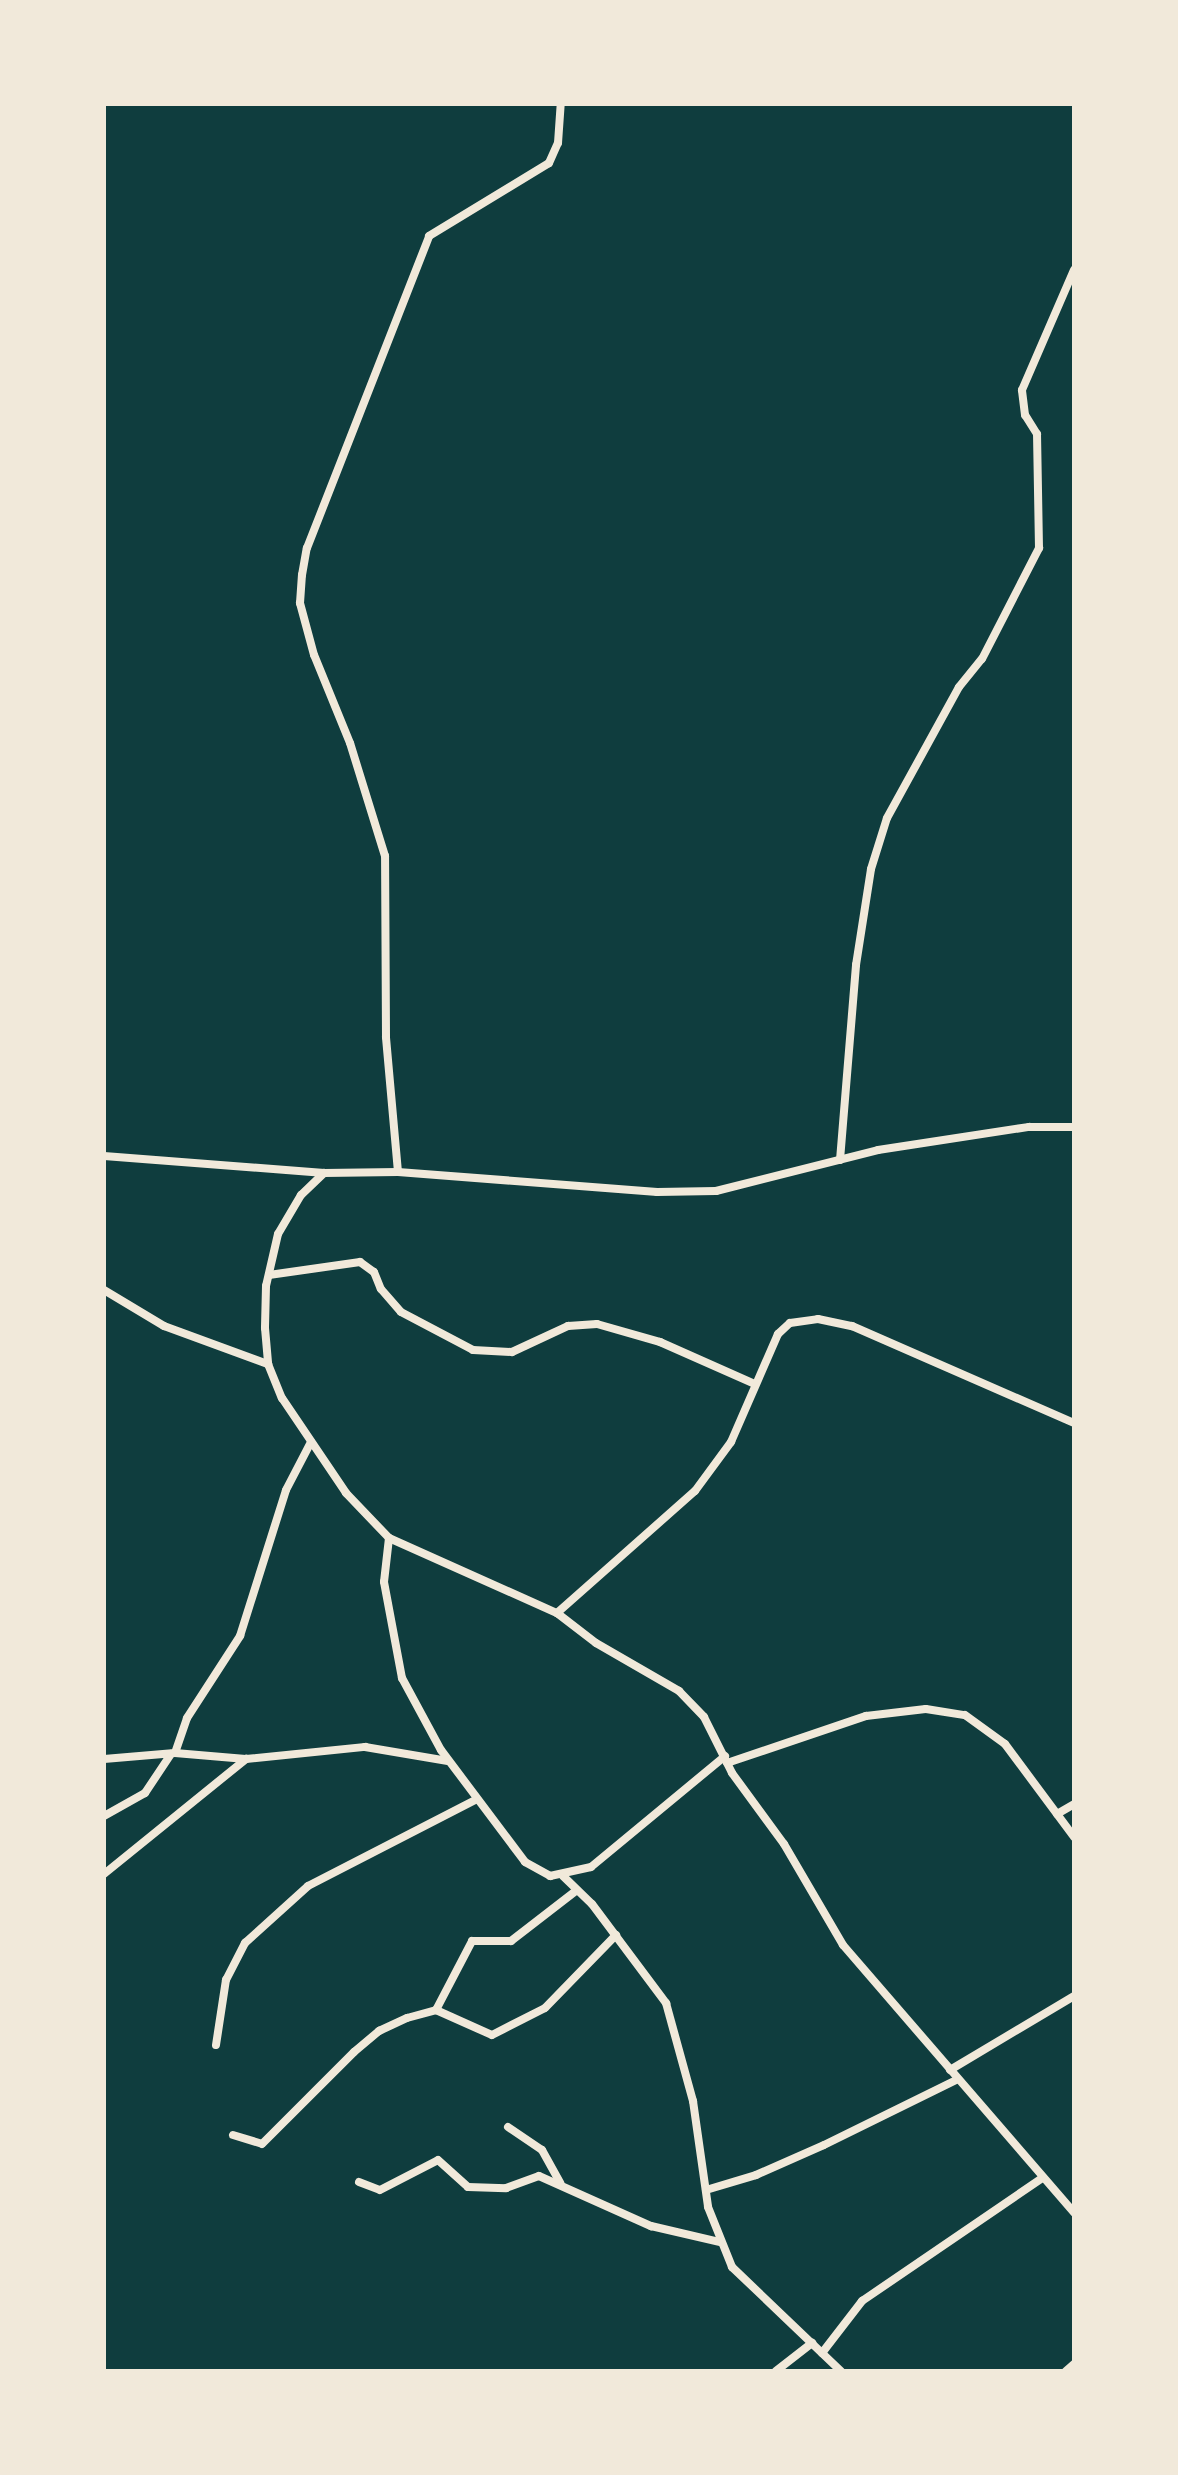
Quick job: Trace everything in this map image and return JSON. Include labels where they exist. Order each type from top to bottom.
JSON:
[{"type":"street","points":[[398,1172],[386,1037],[385,856],[350,743],[314,655],[300,603],[302,575],[307,548],[429,236],[549,163],[558,143],[561,104]]},
{"type":"street","points":[[840,1160],[856,965],[871,869],[894,805],[959,687],[982,659],[1039,548],[1039,445],[1025,415],[1022,390],[1074,270]]},
{"type":"street","points":[[104,1156],[324,1173],[398,1172],[657,1192],[716,1191],[840,1160],[987,1132],[1074,1127]]},
{"type":"street","points":[[324,1173],[283,1221],[269,1275],[268,1364],[282,1398],[346,1493],[389,1538],[557,1613],[596,1643],[679,1691],[704,1717],[726,1759],[807,1881],[843,1945],[1074,2213]]},
{"type":"street","points":[[269,1275],[360,1262],[374,1272],[381,1289],[401,1312],[473,1350],[512,1352],[573,1324],[597,1324],[660,1342],[755,1384]]},
{"type":"street","points":[[104,1290],[164,1326],[268,1364]]},
{"type":"street","points":[[557,1613],[695,1491],[731,1442],[778,1334],[790,1323],[818,1319],[852,1326],[1074,1423]]},
{"type":"street","points":[[104,1816],[145,1793],[173,1754],[187,1718],[240,1636],[286,1490],[311,1442]]},
{"type":"street","points":[[389,1538],[384,1582],[388,1626],[402,1678],[448,1761],[475,1800],[525,1862],[550,1876],[563,1876],[591,1867],[726,1759],[866,1716],[926,1709],[965,1715],[1005,1744],[1074,1837]]},
{"type":"street","points":[[104,1759],[173,1754],[246,1759],[365,1747],[448,1761]]},
{"type":"street","points":[[104,1874],[246,1759]]},
{"type":"street","points":[[216,2045],[226,1980],[245,1943],[308,1886],[475,1800]]},
{"type":"street","points":[[1057,1814],[1074,1804]]},
{"type":"street","points":[[563,1876],[616,1935],[660,1992],[671,2016],[693,2101],[706,2190],[720,2242],[732,2267],[841,2371]]},
{"type":"street","points":[[233,2135],[262,2144],[379,2031],[436,2010],[472,1941],[511,1941],[577,1890]]},
{"type":"street","points":[[436,2010],[492,2035],[556,1999],[616,1935]]},
{"type":"street","points":[[950,2070],[1074,1996]]},
{"type":"street","points":[[706,2190],[810,2151],[958,2079]]},
{"type":"street","points":[[508,2127],[542,2150],[560,2185]]},
{"type":"street","points":[[359,2182],[380,2190],[438,2160],[468,2187],[506,2188],[539,2176],[651,2226],[720,2242]]},
{"type":"street","points":[[822,2353],[862,2301],[1042,2178]]},
{"type":"street","points":[[776,2371],[812,2343]]},
{"type":"street","points":[[1066,2371],[1074,2364]]}]
